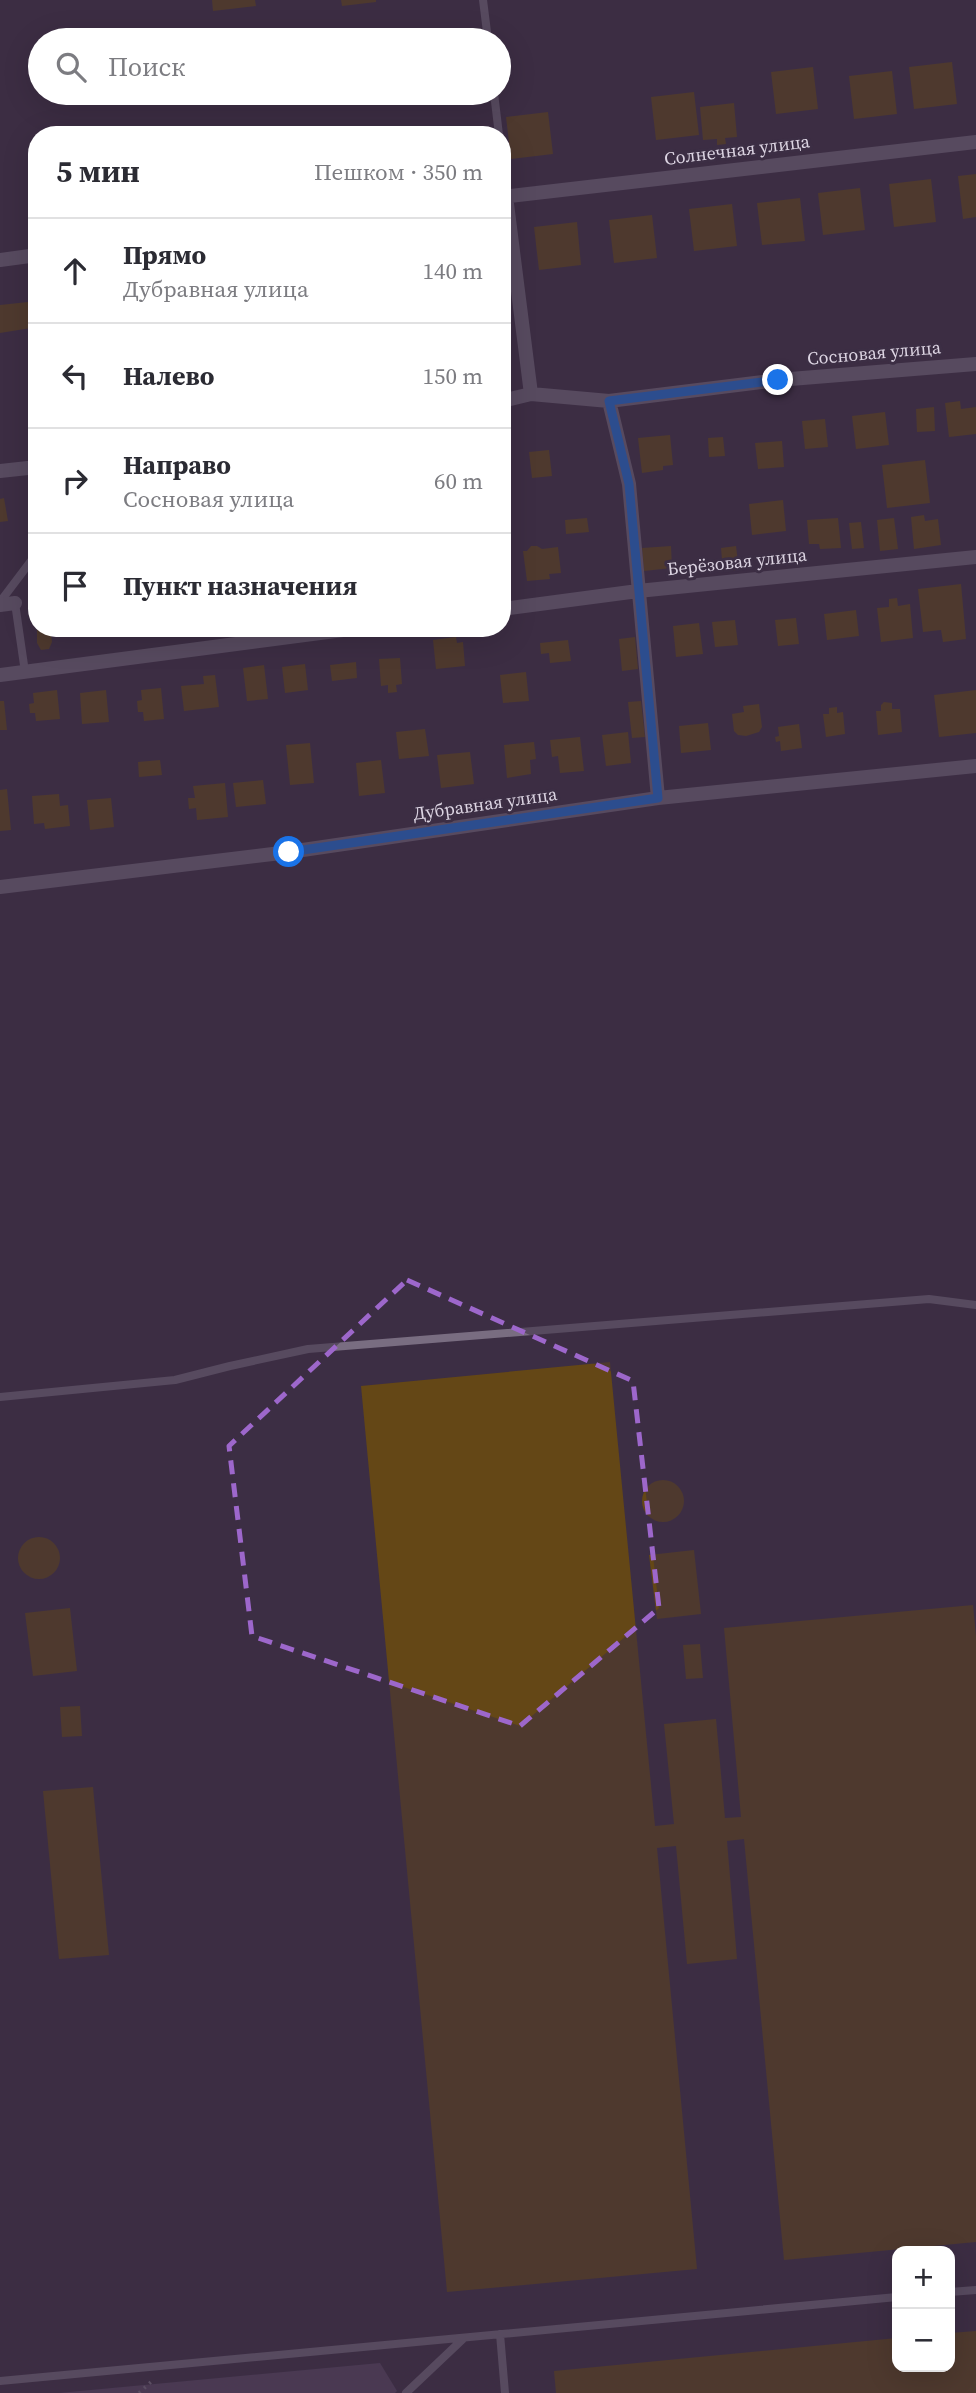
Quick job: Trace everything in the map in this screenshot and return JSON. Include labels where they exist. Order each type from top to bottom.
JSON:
[{"type":"street","name":"Солнечная улица","points":[[511,195],[976,142]]},
{"type":"street","points":[[511,247],[531,394],[511,399]]},
{"type":"street","points":[[0,260],[28,256]]},
{"type":"street","name":"Сосновая улица","points":[[531,394],[609,401],[778,380],[976,364]]},
{"type":"street","points":[[609,401],[629,484],[658,798]]},
{"type":"street","points":[[0,471],[28,468]]},
{"type":"street","name":"Берёзовая улица","points":[[511,608],[976,557]]},
{"type":"street","points":[[0,675],[290,637]]},
{"type":"street","name":"Дубравная улица","points":[[0,887],[289,852],[658,798],[976,766]]},
{"type":"lane","points":[[483,0],[486,28]]},
{"type":"lane","points":[[495,105],[498,126]]},
{"type":"lane","points":[[25,672],[5,603],[28,567]]},
{"type":"lane","points":[[0,1397],[175,1380],[308,1349],[929,1299],[976,1305]]},
{"type":"lane","points":[[955,2292],[976,2290]]},
{"type":"lane","points":[[0,2381],[892,2297]]},
{"type":"lane","points":[[500,2334],[505,2393]]},
{"type":"lane","points":[[407,2393],[464,2338]]},
{"type":"highlighted area","points":[[407,1280],[633,1381],[659,1608],[520,1726],[252,1636],[229,1446]]},
{"type":"shaded area","points":[[380,2363],[397,2391],[395,2393],[59,2393]]},
{"type":"building","points":[[212,0],[255,0],[256,6],[213,11]]},
{"type":"building","points":[[341,0],[376,0],[376,2],[342,6]]},
{"type":"building","points":[[952,62],[957,104],[914,109],[909,67]]},
{"type":"building","points":[[813,67],[818,109],[776,114],[771,72]]},
{"type":"building","points":[[892,71],[897,114],[854,119],[849,76]]},
{"type":"building","points":[[694,92],[699,135],[656,140],[651,97]]},
{"type":"building","points":[[734,103],[737,137],[725,138],[726,144],[717,145],[717,139],[703,140],[700,107]]},
{"type":"building","points":[[548,112],[553,154],[511,159],[511,126],[507,126],[506,117]]},
{"type":"building","points":[[976,174],[976,217],[963,219],[958,176]]},
{"type":"building","points":[[931,179],[936,222],[894,227],[889,184]]},
{"type":"building","points":[[860,188],[865,230],[823,235],[818,193]]},
{"type":"building","points":[[800,198],[805,241],[762,245],[757,203]]},
{"type":"building","points":[[732,204],[737,246],[694,251],[689,209]]},
{"type":"building","points":[[652,215],[657,258],[614,263],[609,220]]},
{"type":"building","points":[[577,222],[581,265],[539,270],[534,227]]},
{"type":"building","points":[[28,302],[28,328],[0,333],[0,305]]},
{"type":"building","points":[[960,401],[961,409],[976,407],[976,434],[949,437],[945,403]]},
{"type":"building","points":[[934,407],[935,431],[917,432],[916,409]]},
{"type":"building","points":[[885,412],[889,445],[856,449],[852,416]]},
{"type":"building","points":[[825,419],[828,447],[805,449],[802,421]]},
{"type":"building","points":[[670,435],[673,465],[663,466],[663,470],[642,473],[638,438]]},
{"type":"building","points":[[723,437],[725,456],[709,457],[708,438]]},
{"type":"building","points":[[782,441],[784,467],[758,469],[755,443]]},
{"type":"building","points":[[549,450],[552,476],[532,478],[529,452]]},
{"type":"building","points":[[925,460],[930,503],[887,508],[882,465]]},
{"type":"building","points":[[4,498],[8,521],[0,522],[0,499]]},
{"type":"building","points":[[783,500],[786,531],[752,535],[749,504]]},
{"type":"building","points":[[924,515],[925,521],[938,519],[941,545],[914,549],[911,517]]},
{"type":"building","points":[[587,518],[589,532],[566,534],[565,520]]},
{"type":"building","points":[[838,518],[841,548],[820,549],[819,544],[809,544],[807,520]]},
{"type":"building","points":[[894,518],[898,549],[880,551],[877,520]]},
{"type":"building","points":[[861,522],[864,548],[852,549],[849,523]]},
{"type":"building","points":[[531,546],[542,549],[558,547],[561,573],[549,574],[550,579],[527,581],[523,551],[527,551]]},
{"type":"building","points":[[671,546],[672,568],[644,571],[642,548]]},
{"type":"building","points":[[736,546],[739,570],[723,572],[721,548]]},
{"type":"building","points":[[961,584],[966,639],[943,642],[941,630],[923,632],[918,589]]},
{"type":"building","points":[[897,598],[898,606],[910,604],[913,638],[881,642],[877,608],[889,607],[889,599]]},
{"type":"building","points":[[856,610],[859,636],[827,640],[824,614]]},
{"type":"building","points":[[796,618],[799,644],[778,646],[775,620]]},
{"type":"building","points":[[735,620],[738,645],[715,647],[712,622]]},
{"type":"building","points":[[699,623],[703,654],[676,657],[673,626]]},
{"type":"building","points":[[37,637],[51,637],[49,649],[41,650]]},
{"type":"building","points":[[456,637],[457,643],[463,642],[465,666],[436,669],[433,640]]},
{"type":"building","points":[[635,637],[638,669],[622,671],[619,639]]},
{"type":"building","points":[[568,640],[571,661],[550,663],[549,653],[541,654],[540,643]]},
{"type":"building","points":[[400,658],[402,684],[396,685],[397,692],[388,693],[388,685],[381,686],[379,659]]},
{"type":"building","points":[[356,662],[357,678],[332,681],[330,665]]},
{"type":"building","points":[[305,664],[308,690],[285,693],[282,667]]},
{"type":"building","points":[[264,665],[268,699],[247,701],[243,668]]},
{"type":"building","points":[[526,672],[529,701],[503,703],[500,675]]},
{"type":"building","points":[[215,675],[219,707],[184,711],[181,686],[204,684],[203,676]]},
{"type":"building","points":[[161,688],[164,719],[144,721],[143,712],[138,712],[137,701],[142,700],[141,690]]},
{"type":"building","points":[[57,690],[60,719],[36,721],[35,713],[30,713],[29,704],[34,703],[33,693]]},
{"type":"building","points":[[106,690],[109,722],[82,724],[80,693]]},
{"type":"building","points":[[976,690],[976,733],[939,737],[934,695]]},
{"type":"building","points":[[0,701],[4,701],[7,730],[0,730]]},
{"type":"building","points":[[641,701],[645,737],[632,738],[628,702]]},
{"type":"building","points":[[884,702],[892,703],[892,709],[900,709],[902,732],[878,735],[876,711],[881,711]]},
{"type":"building","points":[[759,704],[762,727],[759,732],[746,736],[738,735],[734,731],[732,714],[744,712],[743,706]]},
{"type":"building","points":[[837,707],[837,713],[843,712],[845,734],[826,737],[823,714],[829,714],[829,708]]},
{"type":"building","points":[[708,723],[711,750],[681,753],[679,726]]},
{"type":"building","points":[[799,724],[802,748],[781,751],[780,741],[776,742],[775,737],[779,736],[778,727]]},
{"type":"building","points":[[425,729],[429,756],[399,759],[396,732]]},
{"type":"building","points":[[628,732],[631,763],[606,766],[602,735]]},
{"type":"building","points":[[580,737],[584,771],[560,773],[558,756],[552,757],[550,740]]},
{"type":"building","points":[[534,742],[536,759],[530,760],[531,774],[507,778],[504,745]]},
{"type":"building","points":[[310,743],[314,783],[290,785],[286,745]]},
{"type":"building","points":[[470,752],[474,784],[441,788],[437,755]]},
{"type":"building","points":[[160,760],[162,775],[139,777],[138,762]]},
{"type":"building","points":[[381,760],[385,793],[359,796],[356,763]]},
{"type":"building","points":[[263,780],[266,804],[236,807],[233,783]]},
{"type":"building","points":[[225,783],[228,817],[197,820],[196,808],[189,809],[188,798],[195,798],[193,786]]},
{"type":"building","points":[[7,789],[11,830],[0,831],[0,790]]},
{"type":"building","points":[[59,794],[60,806],[68,805],[70,826],[45,829],[44,823],[34,824],[32,796]]},
{"type":"building","points":[[111,798],[114,827],[90,830],[87,800]]},
{"type":"building","points":[[610,1362],[655,1826],[674,1824],[664,1724],[716,1719],[725,1818],[741,1817],[724,1628],[973,1605],[976,1636],[976,2242],[892,2246],[892,2250],[784,2260],[744,1839],[727,1841],[737,1959],[687,1964],[676,1846],[657,1848],[697,2269],[447,2292],[361,1386]]},
{"type":"building","points":[[663,1480],[678,1486],[684,1501],[678,1516],[663,1522],[648,1516],[642,1501],[648,1486]]},
{"type":"building","points":[[39,1537],[54,1543],[60,1558],[54,1573],[39,1579],[24,1573],[18,1558],[24,1543]]},
{"type":"building","points":[[694,1550],[701,1614],[657,1619],[649,1555]]},
{"type":"building","points":[[70,1608],[77,1671],[33,1676],[25,1613]]},
{"type":"building","points":[[700,1644],[703,1678],[686,1679],[683,1645]]},
{"type":"building","points":[[80,1706],[82,1736],[62,1737],[60,1707]]},
{"type":"building","points":[[93,1787],[109,1955],[59,1959],[43,1791]]},
{"type":"building","points":[[976,2331],[976,2393],[556,2393],[554,2371],[892,2338],[892,2372],[955,2372],[955,2333]]},
{"type":"route","points":[[289,852],[658,798],[629,484],[609,401],[778,380]]}]
